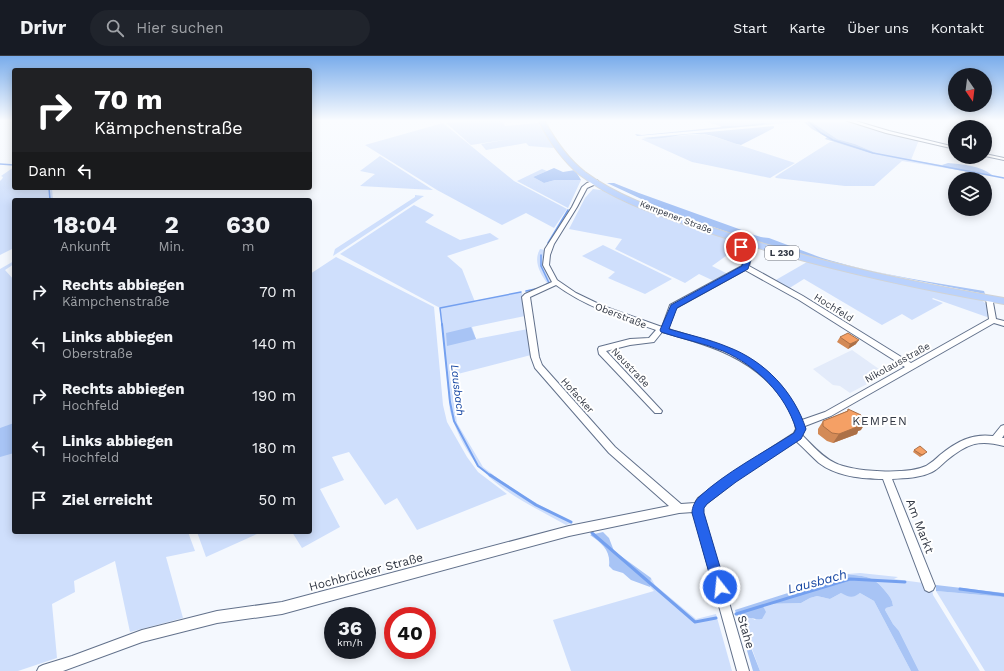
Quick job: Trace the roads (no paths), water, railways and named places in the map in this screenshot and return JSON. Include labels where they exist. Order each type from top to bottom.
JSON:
[{"type":"main road","name":"Kempener Straße","points":[[558,149],[584,174],[598,183],[635,202],[668,215],[779,252],[893,280],[1004,301]]},
{"type":"main road","points":[[583,191],[586,180],[584,174]]},
{"type":"street","points":[[992,156],[1004,159]]},
{"type":"street","points":[[583,191],[598,183]]},
{"type":"street","name":"Oberstraße","points":[[583,191],[548,250],[546,260],[549,274],[573,294],[610,312],[662,330],[726,349],[749,361],[772,380],[786,396],[800,424]]},
{"type":"street","points":[[662,330],[673,307],[745,267],[749,254],[741,247]]},
{"type":"street","name":"Hochfeld","points":[[745,267],[801,298],[911,367]]},
{"type":"street","name":"Hofacker","points":[[558,282],[527,295],[526,297],[535,357],[538,366],[612,450],[679,509]]},
{"type":"street","points":[[990,299],[993,320],[1004,324]]},
{"type":"street","name":"Nikolausstraße","points":[[800,424],[828,414],[993,320]]},
{"type":"street","name":"Neustraße","points":[[658,410],[602,352],[602,349],[630,342],[651,340],[662,330]]},
{"type":"street","points":[[698,507],[702,501],[732,478],[798,436],[801,429],[800,424]]},
{"type":"street","points":[[1001,441],[997,437],[1004,428]]},
{"type":"street","points":[[798,436],[832,466],[841,470],[886,475],[926,470],[957,447],[974,439],[985,438],[1001,441]]},
{"type":"street","name":"Am Markt","points":[[886,475],[929,586]]},
{"type":"street","name":"Hochbrücker Straße","points":[[43,671],[150,634],[217,617],[282,608],[569,532],[679,509],[698,507]]},
{"type":"street","name":"Stahe","points":[[698,507],[698,513],[743,671]]},
{"type":"waterway","points":[[860,149],[873,153],[1004,178]]},
{"type":"waterway","points":[[0,164],[12,165]]},
{"type":"waterway","points":[[49,190],[50,198]]},
{"type":"waterway","name":"Lausbach","points":[[548,243],[568,210]]},
{"type":"waterway","name":"Lausbach","points":[[541,255],[541,266],[549,283],[547,284]]},
{"type":"waterway","name":"Lausbach","points":[[526,291],[540,288]]},
{"type":"waterway","name":"Lausbach","points":[[442,325],[440,308],[521,292]]},
{"type":"waterway","name":"Lausbach","points":[[442,324],[450,402],[454,421],[478,466],[491,476]]},
{"type":"waterway","name":"Lausbach","points":[[490,475],[536,505],[571,522]]},
{"type":"waterway","name":"Lausbach","points":[[592,533],[695,622],[716,618]]},
{"type":"waterway","name":"Lausbach","points":[[736,614],[850,579],[905,582]]},
{"type":"waterway","name":"Lausbach","points":[[960,589],[1004,595]]},
{"type":"district","name":"KEMPEN","points":[[880,421]]}]
